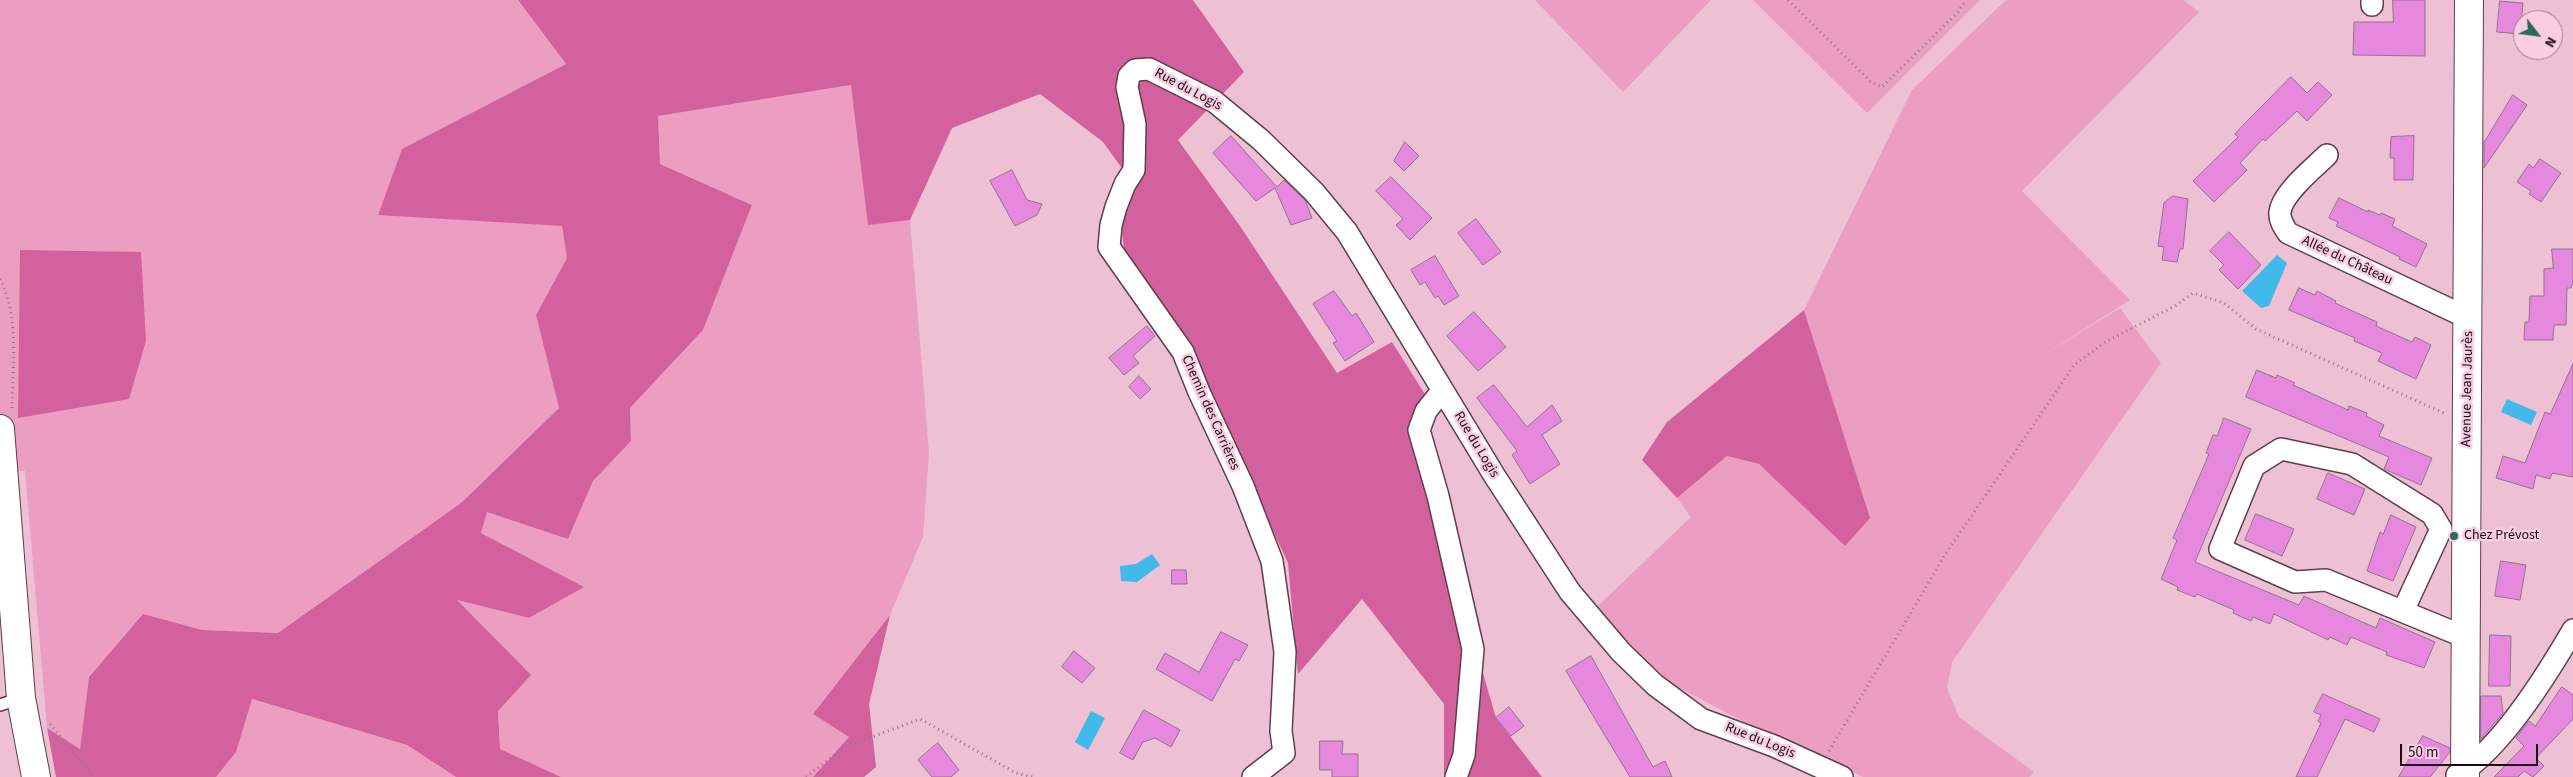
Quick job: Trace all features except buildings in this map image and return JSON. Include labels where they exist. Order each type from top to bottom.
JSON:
[{"type":"main road","name":"Avenue Jean Jaurès","points":[[2461,775],[2465,637],[2469,0]]},
{"type":"main road","points":[[0,429],[11,701],[36,777]]},
{"type":"street","name":"Rue du Logis","points":[[1149,68],[1215,102],[1232,114],[1292,169],[1347,232],[1442,391],[1570,592],[1621,652],[1655,684],[1701,719],[1740,732],[1842,777]]},
{"type":"street","name":"Chemin des Carrières","points":[[1149,68],[1136,70],[1129,76],[1127,87],[1135,124],[1134,170],[1116,207],[1111,225],[1109,247],[1183,352],[1199,392],[1243,486],[1272,561],[1286,652],[1281,731],[1284,753],[1253,777]]},
{"type":"street","name":"Allée du Château","points":[[2327,155],[2286,196],[2280,211],[2281,222],[2288,233],[2468,318]]},
{"type":"street","points":[[1442,391],[1426,411],[1419,430],[1438,496],[1473,649],[1464,755],[1456,777]]},
{"type":"street","points":[[2403,611],[2442,529],[2432,514],[2352,464],[2281,449],[2254,466],[2220,550],[2296,582],[2326,580],[2465,637]]},
{"type":"street","points":[[2461,775],[2496,740],[2521,710],[2552,667],[2573,630]]},
{"type":"path","points":[[1788,0],[1870,81],[1882,87],[1958,12],[1966,0]]},
{"type":"path","points":[[1820,766],[1944,555],[2074,365],[2107,341],[2175,306],[2193,293],[2224,303],[2256,329],[2467,423]]},
{"type":"path","points":[[46,719],[94,777]]},
{"type":"path","points":[[806,777],[845,747],[920,720],[1016,773],[1033,777]]},
{"type":"shaded area","points":[[0,0],[518,0],[566,64],[403,149],[378,214],[562,226],[567,258],[536,315],[559,408],[461,503],[278,633],[202,630],[142,615],[89,677],[80,749],[47,728],[25,471],[0,470]]},
{"type":"shaded area","points":[[518,0],[1193,0],[1244,72],[1178,140],[1240,226],[1337,373],[1392,342],[1426,396],[1412,429],[1496,718],[1542,777],[1444,777],[1444,704],[1362,599],[1298,674],[1288,563],[1187,346],[1125,256],[1121,224],[1134,185],[1103,142],[1040,94],[952,128],[910,220],[868,225],[851,85],[658,116],[660,164],[752,205],[703,330],[630,408],[631,441],[593,481],[568,539],[487,512],[481,533],[584,587],[529,618],[457,600],[531,675],[498,711],[500,749],[561,777],[456,777],[407,745],[252,699],[236,752],[216,777],[56,777],[47,728],[80,749],[89,677],[143,614],[202,630],[278,633],[461,503],[559,408],[536,315],[567,258],[562,226],[378,215],[402,149],[566,64]]},
{"type":"shaded area","points":[[1535,0],[1711,0],[1623,92]]},
{"type":"shaded area","points":[[1753,0],[1980,0],[1867,113]]},
{"type":"shaded area","points":[[2006,0],[2183,0],[2199,12],[2022,191],[2130,300],[2039,358],[2120,308],[2161,363],[1952,662],[1947,688],[1959,717],[2034,772],[2029,777],[1863,777],[1825,758],[1792,747],[1672,684],[1627,644],[1598,606],[1691,517],[1677,498],[1727,456],[1759,464],[1845,546],[1869,518],[1804,310],[1912,90]]},
{"type":"shaded area","points":[[852,85],[868,224],[910,220],[929,453],[923,537],[890,615],[813,714],[849,737],[813,777],[561,777],[500,749],[498,711],[457,600],[529,618],[583,587],[481,533],[487,512],[568,539],[593,481],[631,441],[630,408],[703,330],[752,205],[660,164],[658,116]]},
{"type":"shaded area","points":[[20,250],[141,252],[146,341],[129,399],[18,418]]},
{"type":"shaded area","points":[[1804,310],[1870,518],[1845,546],[1759,464],[1727,456],[1677,498],[1642,460],[1667,422]]},
{"type":"shaded area","points":[[890,615],[869,704],[876,767],[864,777],[813,777],[849,737],[813,714]]},
{"type":"shaded area","points":[[251,699],[407,745],[456,777],[216,777],[236,751]]},
{"type":"water","points":[[2277,255],[2287,263],[2269,306],[2261,308],[2242,291]]},
{"type":"water","points":[[2507,399],[2537,412],[2531,425],[2501,412]]},
{"type":"water","points":[[1152,554],[1160,565],[1137,582],[1121,581],[1120,566],[1136,564]]},
{"type":"water","points":[[1091,711],[1105,718],[1088,750],[1075,742]]},
{"type":"place","name":"Chez Prévost","points":[[2454,536]]}]
